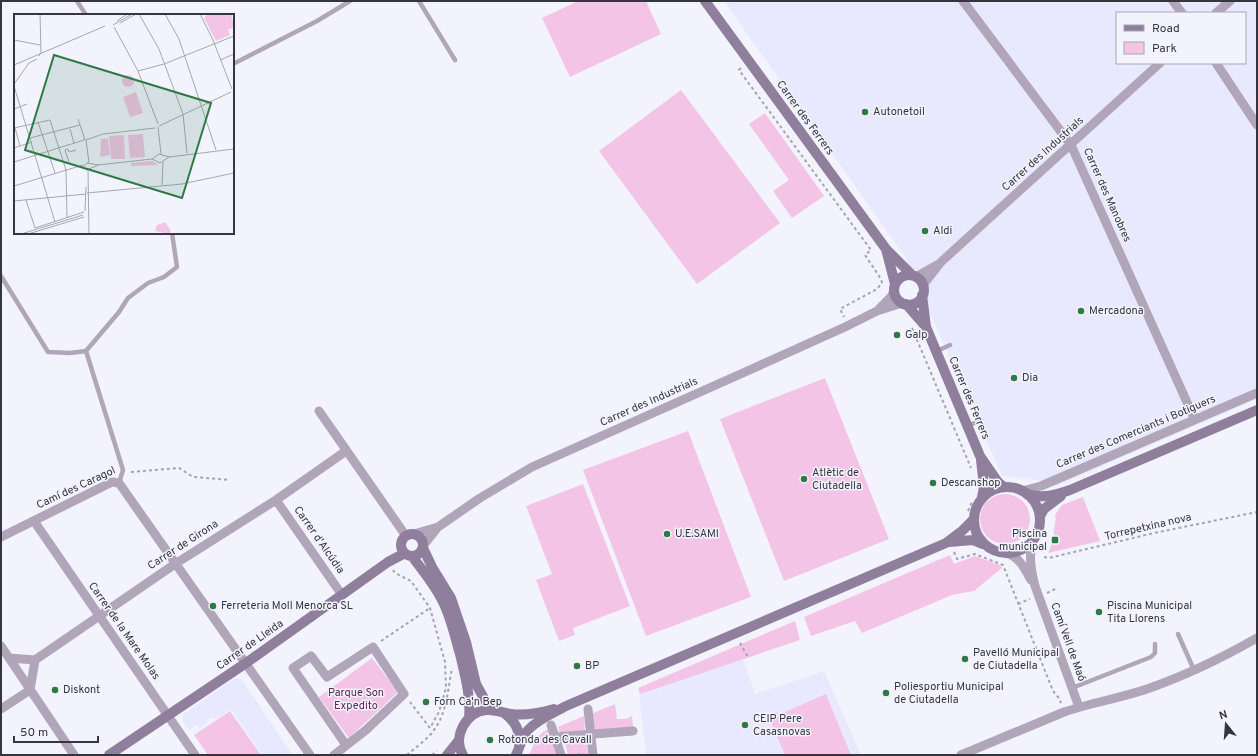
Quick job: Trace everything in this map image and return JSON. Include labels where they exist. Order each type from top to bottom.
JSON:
[{"type":"street","name":"Carrer des Ferrers","points":[[705,1],[886,249],[914,276]]},
{"type":"street","name":"Carrer des Manobres","points":[[963,1],[1071,145],[1195,420]]},
{"type":"street","points":[[1173,1],[1181,12]]},
{"type":"street","points":[[1217,12],[1230,1]]},
{"type":"street","name":"Carrer des Industrials","points":[[914,276],[941,262],[1159,64]]},
{"type":"street","points":[[1217,64],[1257,125]]},
{"type":"street","name":"Carrer des Ferrers","points":[[886,249],[895,288]]},
{"type":"street","name":"Carrer des Industrials","points":[[923,290],[941,262]]},
{"type":"street","points":[[902,276],[914,276],[921,281],[923,290],[916,303],[904,303],[897,299],[895,288],[902,276]]},
{"type":"street","name":"Carrer des Industrials","points":[[877,311],[891,297],[895,288]]},
{"type":"street","name":"Carrer des Ferrers","points":[[923,290],[926,327],[980,456],[998,482],[1004,487]]},
{"type":"street","name":"Carrer des Ferrers","points":[[904,303],[926,327]]},
{"type":"street","name":"Carrer des Industrials","points":[[423,547],[438,528],[480,498],[532,467],[849,325],[877,311],[904,303]]},
{"type":"street","name":"Carrer des Comerciants i Botiguers","points":[[1025,492],[1257,393]]},
{"type":"street","points":[[518,751],[523,737],[529,729],[566,706],[948,542],[962,531],[974,511],[978,499],[992,490],[1010,487],[1036,497],[1048,496],[1070,490],[1257,410]]},
{"type":"street","points":[[319,411],[346,452],[410,535],[420,537],[423,540],[423,547],[432,567],[451,598],[466,642],[476,684],[486,702],[493,710]]},
{"type":"street","name":"Carrer de Girona","points":[[35,660],[175,564],[276,500],[346,452]]},
{"type":"street","name":"Carrer des Ferrers","points":[[978,499],[984,487],[980,456]]},
{"type":"street","name":"Camí des Caragol","points":[[1,537],[112,482],[119,484]]},
{"type":"street","points":[[119,484],[310,755]]},
{"type":"street","points":[[948,542],[973,540],[984,544],[994,551],[1006,553],[1018,551],[1033,540],[1038,531],[1040,516],[1044,509],[1070,490]]},
{"type":"street","points":[[1025,492],[1036,504],[1040,516]]},
{"type":"street","name":"Carrer d'Alcúdia","points":[[276,500],[342,595]]},
{"type":"street","points":[[969,518],[976,533],[984,544]]},
{"type":"street","name":"Carrer de la Mare Molas","points":[[34,521],[196,755]]},
{"type":"street","name":"Carrer des Industrials","points":[[410,535],[438,528]]},
{"type":"street","points":[[410,535],[402,542],[402,546],[429,578],[443,601],[450,622],[468,686],[470,706],[469,718]]},
{"type":"street","name":"Camí Vell de Maó","points":[[1033,540],[1031,546],[1031,561],[1035,586]]},
{"type":"street","points":[[408,554],[419,554],[423,547]]},
{"type":"street","name":"Camí Vell de Maó","points":[[1006,553],[1016,557],[1035,586],[1079,707]]},
{"type":"street","name":"Carrer de Lleida","points":[[109,755],[246,663],[388,562],[408,554]]},
{"type":"street","points":[[961,755],[1064,712],[1147,689],[1194,670],[1257,638]]},
{"type":"street","points":[[1,646],[74,755]]},
{"type":"street","points":[[334,755],[366,730],[404,694],[373,647],[327,677],[311,656],[293,668],[346,745]]},
{"type":"street","points":[[1,709],[30,690],[35,660],[9,658]]},
{"type":"street","points":[[463,755],[459,746],[462,728],[469,718],[480,711],[493,710],[503,713],[525,715],[566,706]]},
{"type":"street","points":[[588,709],[592,755]]},
{"type":"street","points":[[503,713],[510,718],[517,727],[520,739],[518,751]]},
{"type":"street","points":[[551,725],[561,755]]},
{"type":"street","points":[[555,738],[633,731]]},
{"type":"street","points":[[447,755],[459,740]]},
{"type":"lane","points":[[77,1],[85,14]]},
{"type":"lane","points":[[234,64],[317,22],[350,1]]},
{"type":"lane","points":[[419,1],[455,60]]},
{"type":"lane","points":[[1,276],[48,352],[70,353],[86,351],[119,312],[128,298],[148,283],[164,277],[177,267],[172,234]]},
{"type":"lane","points":[[936,351],[950,345]]},
{"type":"lane","points":[[86,351],[123,470],[119,484]]},
{"type":"lane","points":[[968,426],[981,420]]},
{"type":"lane","points":[[1178,634],[1194,670]]},
{"type":"lane","points":[[1072,688],[1151,657],[1154,653],[1154,644]]},
{"type":"path","points":[[750,62],[739,70],[871,250],[865,255],[881,279],[882,283],[877,289],[840,308],[849,325]]},
{"type":"path","points":[[911,325],[973,472]]},
{"type":"path","name":"Camí des Caragol","points":[[119,484],[131,471],[179,468],[194,477],[230,480]]},
{"type":"path","points":[[969,518],[978,499]]},
{"type":"path","name":"Torrepetxina nova","points":[[1044,557],[1049,558],[1154,533],[1257,512]]},
{"type":"path","points":[[948,542],[957,559],[975,554],[1003,565],[1053,691],[1058,697],[1064,712]]},
{"type":"path","points":[[388,562],[395,573],[411,581],[430,608],[446,662],[446,688],[439,712],[430,728],[404,694]]},
{"type":"path","points":[[373,647],[430,608]]},
{"type":"path","points":[[740,643],[748,657]]},
{"type":"path","points":[[407,755],[434,732],[444,710],[452,668],[454,674]]},
{"type":"path","points":[[432,755],[440,748]]},
{"type":"shaded area","points":[[724,1],[1257,1],[1257,399],[1054,487],[1034,479],[1002,476],[906,258]]},
{"type":"shaded area","name":"CEIP Pere Casasnovas","points":[[743,659],[755,694],[824,671],[861,755],[646,755],[639,694]]},
{"type":"shaded area","points":[[235,678],[242,680],[293,755],[262,755],[231,709],[214,720],[212,717],[206,721],[207,723],[200,729],[197,725],[189,730],[182,720],[184,714]]},
{"type":"green space","points":[[578,1],[646,1],[661,34],[570,77],[542,18]]},
{"type":"green space","points":[[681,90],[780,223],[697,284],[599,151]]},
{"type":"green space","points":[[765,113],[824,196],[792,218],[773,191],[789,180],[749,124]]},
{"type":"green space","name":"Atlètic de Ciutadella","points":[[825,378],[889,539],[784,581],[720,419]]},
{"type":"green space","name":"U.E.SAMI","points":[[688,431],[751,597],[646,636],[583,470]]},
{"type":"green space","points":[[583,484],[630,606],[573,628],[575,635],[559,641],[536,580],[552,574],[526,506]]},
{"type":"green space","points":[[1000,494],[1010,494],[1023,501],[1030,514],[1030,524],[1023,537],[1010,544],[1000,544],[991,540],[984,533],[980,524],[980,514],[984,505],[991,498]]},
{"type":"green space","points":[[1083,497],[1100,541],[1048,553],[1052,544],[1056,545],[1058,536],[1054,535],[1056,520],[1055,515],[1062,505]]},
{"type":"green space","points":[[950,555],[954,564],[975,556],[1000,565],[1002,568],[974,591],[952,595],[862,633],[855,621],[811,636],[804,617]]},
{"type":"green space","points":[[795,621],[800,640],[640,694],[638,688]]},
{"type":"green space","name":"Parque Son Expedito","points":[[372,658],[398,692],[349,738],[319,697]]},
{"type":"green space","points":[[826,694],[851,755],[785,755],[768,716],[777,712],[778,715]]},
{"type":"green space","points":[[615,704],[617,719],[626,719],[632,716],[633,727],[594,730],[593,713]]},
{"type":"green space","points":[[230,711],[261,755],[208,755],[194,735]]},
{"type":"green space","points":[[584,716],[585,732],[560,735],[558,727]]},
{"type":"green space","points":[[548,729],[556,755],[529,755],[538,737]]},
{"type":"green space","points":[[587,740],[588,755],[568,755],[565,743]]},
{"type":"place","name":"Autonetoil","points":[[865,112]]},
{"type":"place","name":"Aldi","points":[[925,231]]},
{"type":"place","name":"Mercadona","points":[[1081,311]]},
{"type":"place","name":"Galp","points":[[897,335]]},
{"type":"place","name":"Dia","points":[[1014,378]]},
{"type":"place","name":"Atlètic de Ciutadella","points":[[804,479]]},
{"type":"place","name":"Descanshop","points":[[933,483]]},
{"type":"place","name":"U.E.SAMI","points":[[667,534]]},
{"type":"place","name":"Piscina municipal","points":[[1055,540]]},
{"type":"place","name":"Ferreteria Moll Menorca SL","points":[[213,606]]},
{"type":"place","name":"Piscina Municipal Tita Llorens","points":[[1099,612]]},
{"type":"place","name":"Pavelló Municipal de Ciutadella","points":[[965,659]]},
{"type":"place","name":"BP","points":[[577,666]]},
{"type":"place","name":"Diskont","points":[[55,690]]},
{"type":"place","name":"Poliesportiu Municipal de Ciutadella","points":[[886,693]]},
{"type":"place","name":"Forn Ca'n Bep","points":[[426,702]]},
{"type":"place","name":"CEIP Pere Casasnovas","points":[[745,725]]},
{"type":"place","name":"Rotonda des Cavall","points":[[490,740]]}]
